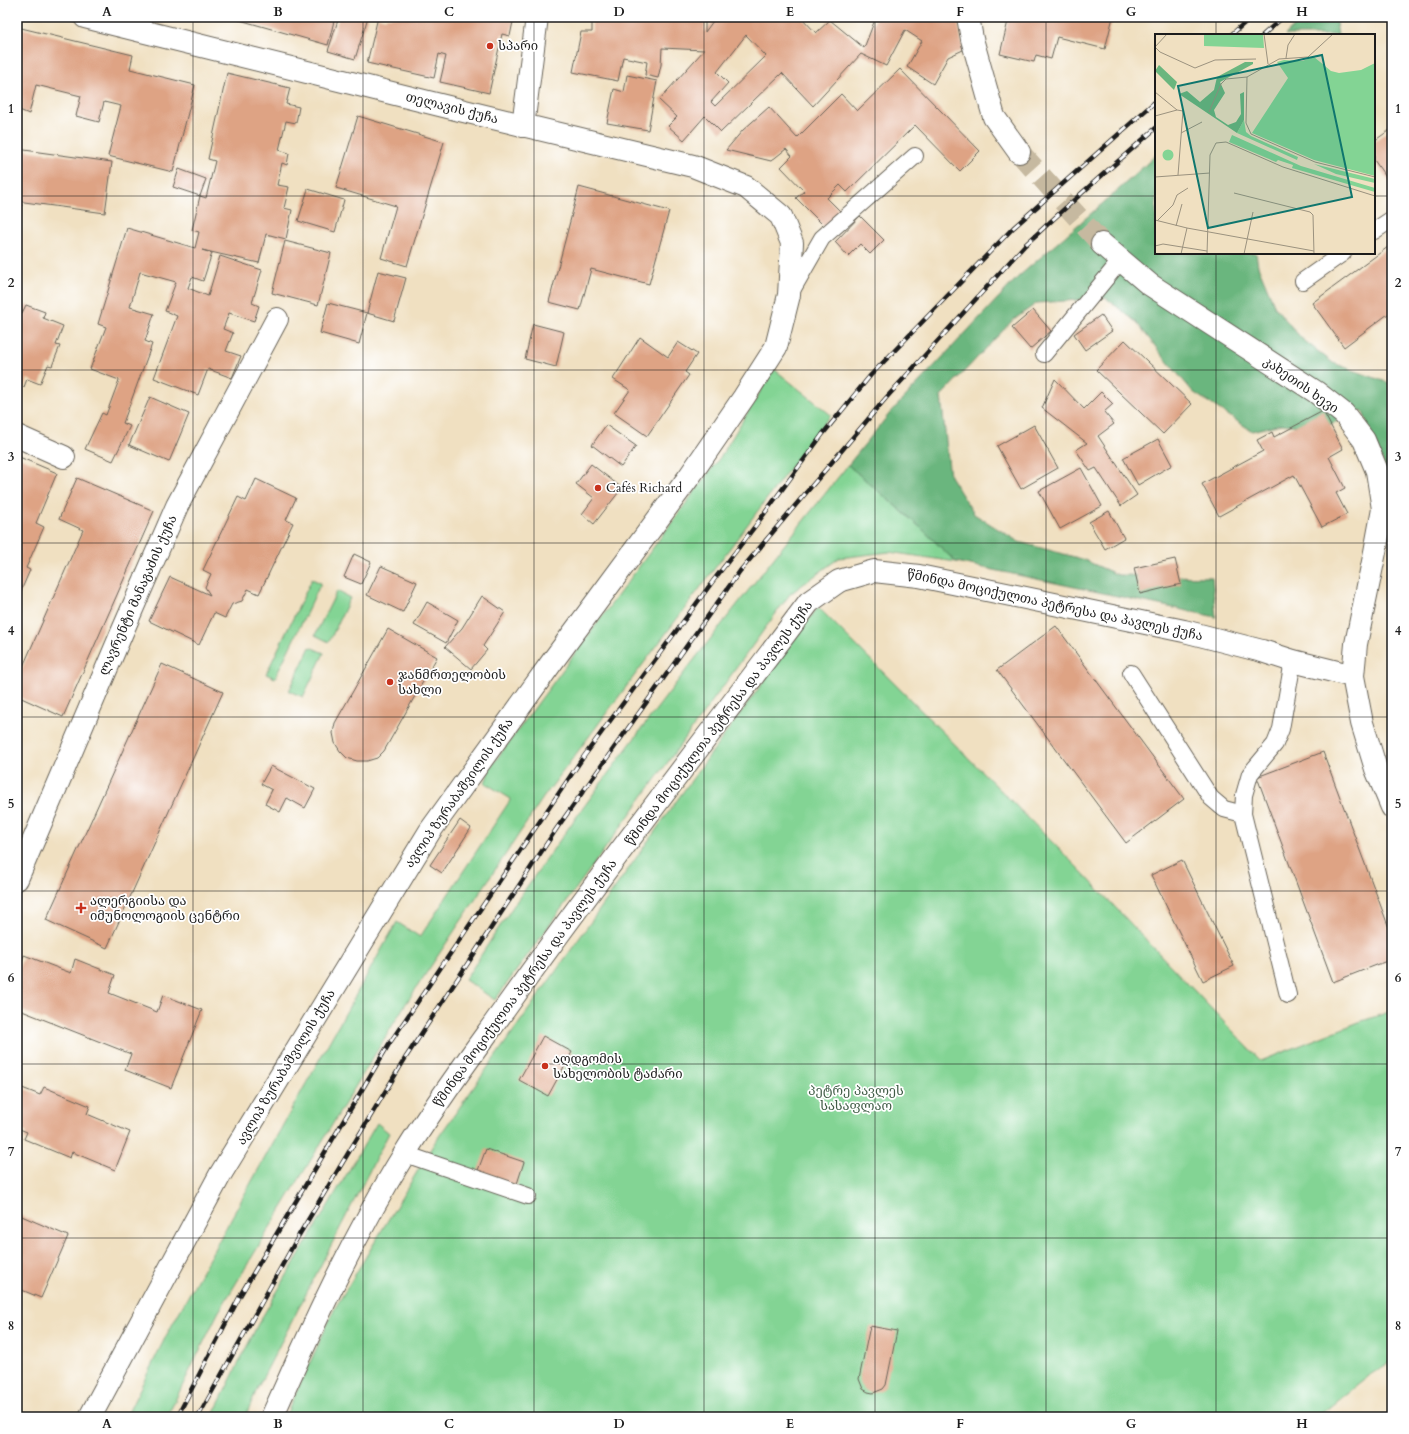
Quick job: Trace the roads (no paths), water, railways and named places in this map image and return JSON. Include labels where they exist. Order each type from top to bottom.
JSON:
[{"type":"street","name":"თელავის ქუჩა","points":[[84,17],[523,126],[693,166],[746,187],[781,216],[792,243]]},
{"type":"street","points":[[523,126],[536,17]]},
{"type":"street","points":[[968,17],[972,39],[994,117],[1019,152]]},
{"type":"street","name":"ავლიპ ზურაბაშვილის ქუჩა","points":[[90,1417],[220,1175],[430,831],[552,662],[689,477],[744,397],[776,347],[789,295],[792,243]]},
{"type":"street","name":"კახეთის ხევი","points":[[1102,244],[1149,284],[1316,392],[1344,414],[1364,440],[1377,471],[1383,509],[1356,644],[1353,676]]},
{"type":"street","name":"ლავრენტი მანაგაძის ქუჩა","points":[[17,879],[177,506],[276,320]]},
{"type":"street","points":[[17,436],[64,457]]},
{"type":"street","name":"წმინდა მოციქულთა პეტრესა და პავლეს ქუჩა","points":[[272,1417],[315,1321],[370,1214],[444,1092],[559,932],[809,602],[839,581],[874,571],[919,576],[1184,631],[1353,676]]},
{"type":"street","points":[[1353,676],[1362,723],[1376,769],[1392,807]]},
{"type":"lane","points":[[789,295],[822,238],[915,156]]},
{"type":"lane","points":[[1375,230],[1392,219]]},
{"type":"lane","points":[[1303,281],[1342,254]]},
{"type":"lane","points":[[1044,354],[1121,260]]},
{"type":"lane","points":[[1288,995],[1242,814],[1244,794],[1250,774],[1275,744],[1281,728],[1293,661]]},
{"type":"lane","points":[[1131,673],[1211,798],[1224,809],[1242,814]]},
{"type":"lane","points":[[405,1154],[528,1196]]},
{"type":"tunnel","points":[[1019,152],[1102,244]]},
{"type":"railway","points":[[1232,34],[1251,17]]},
{"type":"railway","points":[[1264,34],[1283,17]]},
{"type":"railway","points":[[177,1417],[241,1294],[389,1044],[582,759],[713,581],[822,435],[870,376],[1013,228],[1155,102]]},
{"type":"railway","points":[[198,1417],[299,1235],[406,1057],[557,828],[740,571],[886,398],[1025,245],[1155,129]]},
{"type":"place","name":"სპარი","points":[[490,46]]},
{"type":"place","name":"Cafés Richard","points":[[598,488]]},
{"type":"place","name":"ჯანმრთელობის სახლი","points":[[390,682]]},
{"type":"place","name":"ალერგიისა და იმუნოლოგიის ცენტრი","points":[[81,908]]},
{"type":"place","name":"აღდგომის სახელობის ტაძარი","points":[[545,1066]]},
{"type":"park label","name":"პეტრე პავლეს სასაფლაო","points":[[856,1098]]}]
